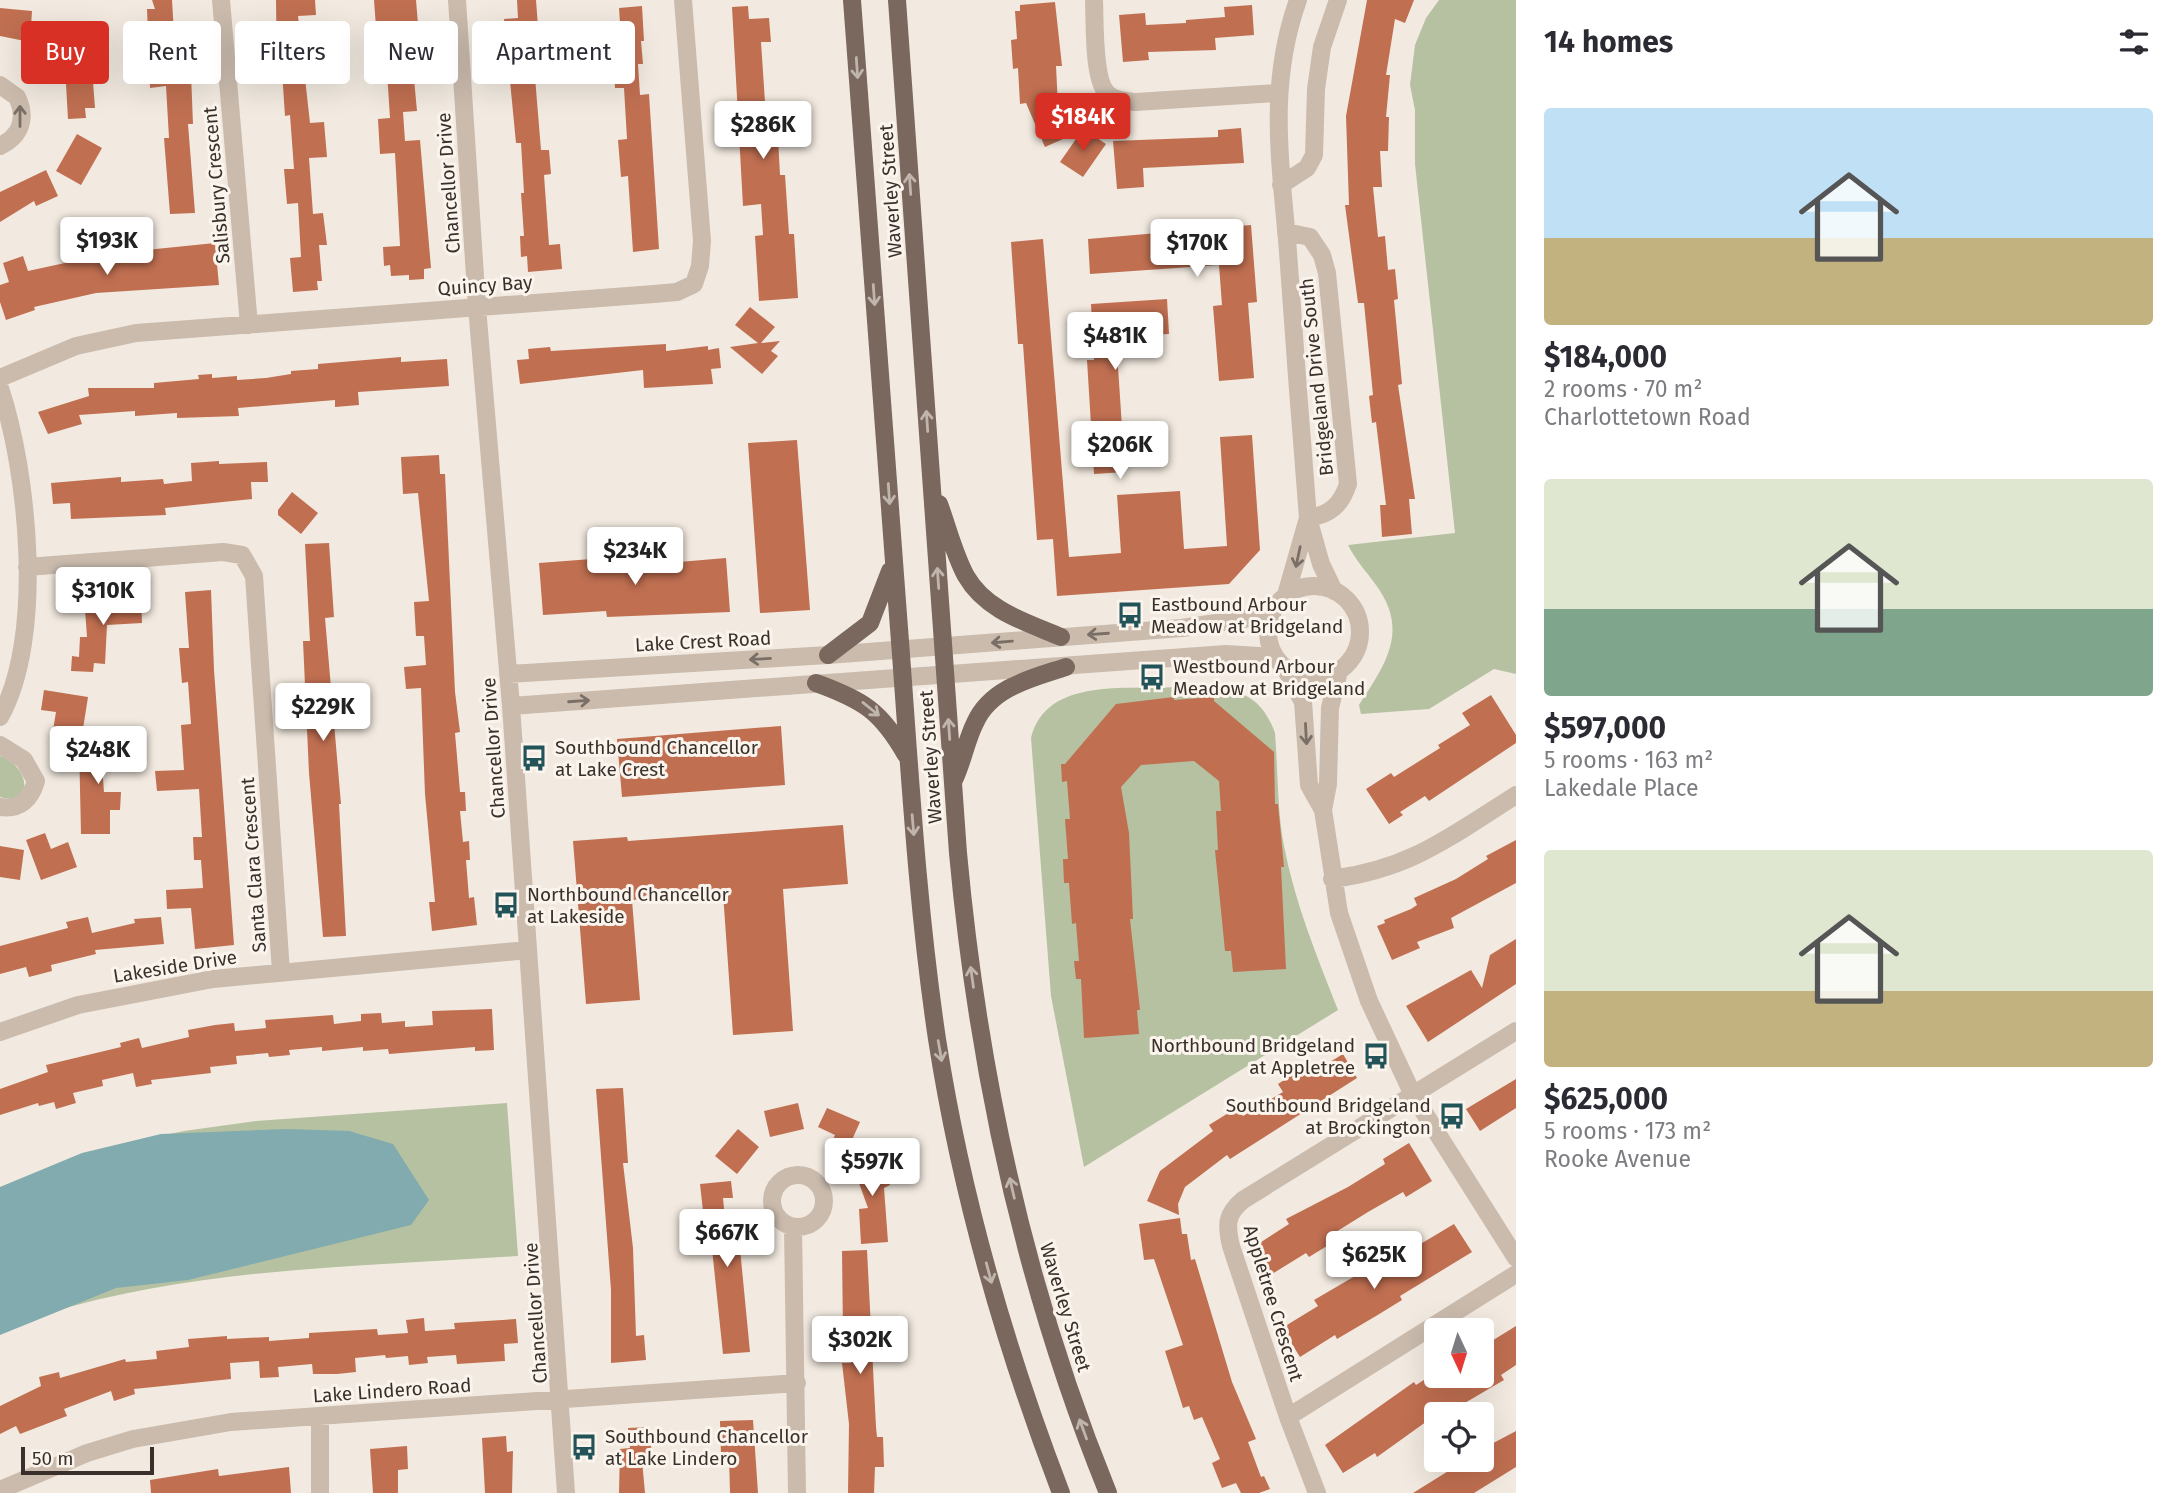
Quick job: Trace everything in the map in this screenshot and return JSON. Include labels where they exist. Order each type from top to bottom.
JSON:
[{"type":"main road","name":"Waverley Street","points":[[852,0],[907,757],[932,999],[958,1149],[1003,1323],[1061,1493]]},
{"type":"main road","name":"Waverley Street","points":[[897,0],[953,783],[971,969],[1006,1163],[1045,1315],[1108,1493]]},
{"type":"main road","points":[[932,489],[962,568],[972,586],[1001,611],[1061,637]]},
{"type":"main road","points":[[828,655],[870,623],[894,561]]},
{"type":"main road","points":[[953,783],[966,754],[973,725],[986,705],[1008,688],[1066,667]]},
{"type":"main road","points":[[816,683],[870,707],[888,726],[907,757]]},
{"type":"street","name":"Salisbury Crescent","points":[[221,0],[249,325]]},
{"type":"street","name":"Chancellor Drive","points":[[457,0],[477,307],[511,706],[562,1399],[566,1493]]},
{"type":"street","name":"Quincy Bay","points":[[0,378],[76,346],[136,332],[677,292],[694,284],[701,266],[702,241],[683,0]]},
{"type":"street","points":[[1094,0],[1099,75],[1106,92],[1118,100],[1136,102],[1278,93]]},
{"type":"street","name":"Bridgeland Drive South","points":[[1298,0],[1281,66],[1278,93],[1281,185],[1308,518],[1321,564],[1334,591]]},
{"type":"street","points":[[1281,185],[1307,168],[1314,155],[1316,89],[1322,47],[1338,0]]},
{"type":"street","points":[[0,85],[18,97],[23,118],[12,140],[0,146]]},
{"type":"street","name":"Bridgeland Drive South","points":[[1286,232],[1310,237],[1322,255],[1327,273],[1348,484],[1340,503],[1324,516],[1308,518]]},
{"type":"street","points":[[0,388],[12,425],[21,478],[27,567],[22,646],[13,685],[0,717]]},
{"type":"street","name":"Bridgeland Drive South","points":[[1282,599],[1308,518]]},
{"type":"street","name":"Santa Clara Crescent","points":[[27,567],[223,552],[242,555],[254,576],[281,972]]},
{"type":"street","points":[[511,706],[1226,654],[1280,664],[1317,678],[1339,671],[1354,657],[1360,635],[1353,609],[1334,591],[1305,588],[1282,599],[1269,619],[1267,635],[1280,664],[1303,702],[1309,785],[1323,810]]},
{"type":"street","name":"Lake Crest Road","points":[[508,674],[900,650],[1228,622],[1259,614],[1282,599]]},
{"type":"street","points":[[1339,671],[1330,708],[1328,784],[1323,810],[1339,913],[1369,1001],[1413,1095],[1516,1258]]},
{"type":"street","points":[[0,745],[24,760],[36,781],[26,801],[14,807],[0,807]]},
{"type":"street","points":[[1332,879],[1402,864],[1429,851],[1516,795]]},
{"type":"street","name":"Lakeside Drive","points":[[0,1032],[78,1006],[145,990],[213,979],[528,950]]},
{"type":"street","points":[[1413,1095],[1516,1031]]},
{"type":"street","name":"Appletree Crescent","points":[[1317,1493],[1288,1417],[1230,1246],[1226,1222],[1229,1214],[1243,1200],[1413,1095]]},
{"type":"street","points":[[793,1227],[797,1493]]},
{"type":"street","points":[[1288,1417],[1516,1274]]},
{"type":"street","name":"Lake Lindero Road","points":[[2,1491],[87,1453],[133,1439],[231,1422],[797,1383]]},
{"type":"street","points":[[320,1416],[320,1493]]},
{"type":"green space","points":[[1439,0],[1516,0],[1516,674],[1494,669],[1429,709],[1361,714],[1359,705],[1385,662],[1390,647],[1391,618],[1376,585],[1348,545],[1455,533],[1415,164],[1415,110],[1410,85],[1415,45],[1426,18]]},
{"type":"green space","points":[[1175,687],[1236,692],[1248,697],[1267,716],[1275,733],[1280,818],[1294,888],[1338,1010],[1084,1167],[1051,996],[1031,738],[1039,718],[1053,705],[1070,696],[1112,688]]},
{"type":"green space","points":[[0,756],[10,761],[23,776],[23,791],[11,799],[0,797]]},
{"type":"green space","points":[[507,1103],[518,1256],[339,1267],[220,1278],[103,1298],[45,1314],[0,1189],[131,1142],[184,1131],[256,1121]]},
{"type":"water","points":[[287,1129],[349,1131],[393,1144],[429,1200],[411,1225],[188,1280],[116,1288],[0,1335],[0,1187],[82,1153],[161,1134]]},
{"type":"building","points":[[152,0],[172,0],[173,21],[147,21],[147,9],[155,9]]},
{"type":"building","points":[[276,0],[315,0],[316,15],[298,16],[299,21],[276,21]]},
{"type":"building","points":[[374,0],[416,0],[418,21],[376,21]]},
{"type":"building","points":[[517,0],[536,0],[538,21],[504,21],[518,18]]},
{"type":"building","points":[[1367,0],[1414,0],[1405,23],[1395,19],[1386,75],[1390,75],[1386,117],[1389,117],[1388,151],[1380,151],[1382,187],[1373,187],[1378,237],[1385,236],[1388,270],[1395,269],[1398,299],[1394,300],[1402,384],[1398,385],[1415,499],[1409,499],[1412,534],[1382,537],[1380,505],[1386,505],[1376,422],[1372,423],[1369,396],[1373,395],[1364,303],[1358,303],[1345,205],[1349,205],[1346,116]]},
{"type":"building","points":[[1055,2],[1062,66],[1056,66],[1058,106],[1066,103],[1081,131],[1045,147],[1026,103],[1020,104],[1018,68],[1013,69],[1011,40],[1017,39],[1015,11],[1020,11],[1020,5]]},
{"type":"building","points":[[1252,5],[1254,35],[1215,38],[1216,50],[1148,52],[1149,60],[1123,62],[1119,15],[1145,13],[1146,25],[1186,23],[1186,20],[1225,17],[1224,7]]},
{"type":"building","points":[[642,6],[644,41],[641,41],[643,64],[638,64],[640,95],[649,94],[659,249],[633,252],[628,176],[621,177],[618,140],[627,139],[624,88],[615,88],[615,84],[635,84],[635,21],[620,21],[619,8]]},
{"type":"building","points":[[748,6],[749,19],[769,18],[771,42],[761,42],[765,102],[776,101],[780,175],[785,175],[789,234],[794,234],[798,298],[759,301],[755,236],[763,235],[761,204],[743,206],[732,7]]},
{"type":"building","points":[[0,8],[32,11],[31,21],[21,21],[21,40],[0,36]]},
{"type":"building","points":[[66,84],[93,84],[95,108],[85,108],[86,118],[68,119]]},
{"type":"building","points":[[150,84],[191,84],[193,124],[188,124],[195,213],[170,214],[164,138],[169,138],[166,86],[150,88]]},
{"type":"building","points":[[283,84],[306,84],[310,123],[324,122],[327,157],[309,158],[313,214],[323,213],[327,245],[319,245],[322,281],[317,281],[318,290],[293,292],[290,258],[301,257],[298,203],[287,204],[284,169],[294,169],[290,115],[285,116]]},
{"type":"building","points":[[388,84],[414,84],[417,111],[403,112],[405,141],[420,140],[431,268],[424,269],[424,279],[409,280],[409,275],[391,276],[390,265],[384,266],[383,247],[400,246],[395,153],[380,154],[378,119],[390,118]]},
{"type":"building","points":[[510,84],[536,84],[541,150],[549,150],[551,174],[544,175],[549,245],[560,244],[562,269],[528,272],[527,256],[521,257],[520,236],[524,236],[521,193],[524,193],[521,143],[516,143]]},
{"type":"building","points":[[1241,128],[1244,163],[1143,168],[1144,187],[1117,189],[1113,141],[1218,137],[1218,130]]},
{"type":"building","points":[[1083,129],[1106,144],[1083,177],[1060,162]]},
{"type":"building","points":[[77,134],[102,148],[81,185],[56,171]]},
{"type":"building","points":[[46,170],[58,196],[36,206],[34,201],[0,222],[0,192]]},
{"type":"building","points":[[1251,225],[1257,302],[1248,303],[1254,378],[1219,381],[1213,306],[1222,305],[1219,265],[1090,274],[1088,239]]},
{"type":"building","points":[[1043,239],[1069,557],[1121,553],[1117,495],[1180,491],[1184,549],[1227,546],[1220,437],[1252,435],[1260,550],[1229,584],[1057,596],[1053,539],[1037,540],[1023,344],[1018,344],[1011,242]]},
{"type":"building","points":[[215,243],[219,285],[96,293],[34,307],[35,310],[6,320],[0,302],[0,285],[9,282],[3,263],[23,256],[28,271],[74,261],[146,253],[146,250]]},
{"type":"building","points":[[1167,299],[1169,334],[1116,337],[1125,472],[1094,474],[1087,360],[1094,360],[1091,304]]},
{"type":"building","points":[[750,307],[775,327],[761,343],[780,341],[771,351],[778,356],[762,374],[730,347],[758,343],[735,325]]},
{"type":"building","points":[[666,344],[666,351],[708,346],[708,350],[719,348],[721,368],[711,369],[713,384],[644,388],[643,370],[520,384],[517,360],[529,359],[528,349],[550,347],[551,351]]},
{"type":"building","points":[[401,357],[401,362],[447,359],[449,386],[358,392],[359,405],[335,407],[335,400],[238,408],[239,416],[177,418],[177,413],[135,416],[135,411],[79,415],[82,424],[48,434],[38,412],[89,396],[88,388],[154,388],[154,383],[199,379],[198,375],[212,374],[212,378],[237,376],[237,380],[266,378],[291,374],[291,371],[318,369],[318,364]]},
{"type":"building","points":[[797,440],[810,610],[760,613],[748,443]]},
{"type":"building","points":[[439,455],[440,474],[445,474],[455,692],[460,732],[455,733],[460,792],[465,792],[466,811],[460,811],[463,842],[469,841],[470,860],[466,860],[469,898],[474,897],[477,925],[432,931],[429,902],[435,902],[425,794],[421,688],[406,689],[404,667],[426,665],[424,636],[416,636],[414,602],[429,601],[418,493],[403,494],[401,457]]},
{"type":"building","points":[[219,461],[219,464],[267,462],[268,482],[251,482],[252,499],[165,508],[166,515],[71,519],[70,503],[53,504],[51,483],[121,477],[121,482],[163,479],[164,484],[192,481],[191,463]]},
{"type":"building","points":[[292,492],[318,513],[301,534],[278,515],[278,510]]},
{"type":"building","points":[[329,543],[334,617],[325,618],[341,804],[346,936],[323,937],[309,773],[303,641],[310,641],[305,544]]},
{"type":"building","points":[[605,558],[606,562],[666,558],[667,563],[726,558],[730,612],[607,617],[606,611],[543,615],[539,563]]},
{"type":"building","points":[[211,590],[214,670],[234,945],[195,949],[191,908],[167,909],[166,890],[203,888],[201,860],[194,860],[193,837],[202,837],[199,789],[157,791],[155,771],[184,770],[181,725],[191,724],[188,682],[182,683],[179,648],[189,648],[185,592]]},
{"type":"building","points":[[108,594],[108,599],[141,597],[142,623],[107,625],[105,664],[94,663],[93,672],[71,671],[72,656],[79,657],[80,637],[87,637],[84,595]]},
{"type":"building","points":[[44,690],[88,697],[82,735],[53,730],[56,712],[41,710]]},
{"type":"building","points":[[1491,695],[1516,735],[1516,743],[1429,801],[1425,796],[1400,812],[1403,815],[1389,824],[1366,789],[1391,773],[1394,777],[1440,748],[1438,745],[1470,725],[1462,713]]},
{"type":"building","points":[[1174,697],[1174,700],[1214,697],[1214,701],[1274,752],[1275,804],[1278,804],[1284,867],[1281,867],[1286,969],[1233,972],[1231,951],[1225,951],[1215,850],[1218,850],[1216,811],[1221,811],[1219,781],[1194,761],[1141,765],[1121,787],[1129,833],[1133,919],[1130,919],[1140,1010],[1137,1010],[1139,1034],[1084,1038],[1081,979],[1076,979],[1074,961],[1079,961],[1076,923],[1072,924],[1069,883],[1064,883],[1063,859],[1068,859],[1065,819],[1070,819],[1067,781],[1062,782],[1061,764],[1065,764],[1116,704]]},
{"type":"building","points":[[781,726],[785,785],[622,797],[617,739]]},
{"type":"building","points":[[121,740],[123,764],[102,765],[104,792],[121,792],[120,810],[110,810],[110,834],[81,834],[79,743]]},
{"type":"building","points":[[843,825],[848,884],[783,889],[793,1031],[733,1035],[723,893],[632,900],[640,1000],[586,1004],[573,841],[627,837],[628,841]]},
{"type":"building","points":[[45,833],[51,849],[68,842],[77,867],[41,880],[26,840]]},
{"type":"building","points":[[1516,840],[1516,883],[1451,918],[1454,928],[1417,942],[1420,948],[1392,960],[1377,926],[1417,905],[1414,898],[1456,879],[1488,859],[1486,856]]},
{"type":"building","points":[[0,846],[24,850],[20,880],[0,877]]},
{"type":"building","points":[[88,917],[92,933],[135,923],[134,919],[161,917],[164,944],[95,950],[96,954],[51,965],[52,971],[29,977],[26,967],[0,974],[0,946],[68,928],[66,922]]},
{"type":"building","points":[[1516,939],[1516,984],[1428,1042],[1406,1006],[1471,970],[1482,988],[1490,955]]},
{"type":"building","points":[[492,1009],[494,1050],[475,1051],[475,1047],[389,1054],[388,1049],[363,1051],[363,1047],[322,1051],[322,1047],[289,1050],[290,1055],[269,1057],[268,1053],[236,1056],[237,1064],[210,1067],[211,1073],[151,1080],[152,1084],[136,1087],[133,1073],[102,1080],[103,1086],[73,1093],[76,1103],[56,1109],[54,1102],[39,1106],[38,1103],[0,1115],[0,1089],[48,1072],[46,1065],[121,1047],[120,1043],[139,1038],[142,1048],[189,1037],[188,1030],[215,1025],[234,1023],[235,1031],[266,1028],[265,1020],[333,1015],[334,1024],[361,1021],[361,1014],[381,1013],[382,1023],[405,1021],[405,1027],[433,1025],[432,1011]]},
{"type":"building","points":[[1343,1054],[1357,1078],[1230,1159],[1227,1155],[1185,1187],[1178,1204],[1179,1215],[1147,1201],[1160,1171],[1213,1131],[1209,1125],[1238,1107],[1243,1116],[1283,1092],[1278,1084],[1307,1065],[1312,1073]]},
{"type":"building","points":[[1516,1079],[1516,1108],[1480,1131],[1466,1109]]},
{"type":"building","points":[[623,1088],[628,1163],[623,1163],[633,1248],[636,1336],[644,1335],[646,1360],[611,1363],[611,1290],[596,1089]]},
{"type":"building","points":[[798,1103],[804,1129],[770,1137],[764,1111]]},
{"type":"building","points":[[827,1108],[860,1122],[847,1151],[831,1144],[835,1135],[818,1127]]},
{"type":"building","points":[[738,1129],[759,1147],[737,1174],[715,1156]]},
{"type":"building","points":[[1409,1143],[1432,1181],[1406,1197],[1403,1192],[1368,1212],[1331,1235],[1335,1241],[1309,1257],[1306,1253],[1272,1274],[1255,1246],[1289,1224],[1286,1219],[1348,1187],[1385,1164],[1383,1159]]},
{"type":"building","points":[[878,1152],[890,1185],[884,1188],[888,1242],[861,1244],[859,1209],[868,1208],[851,1161]]},
{"type":"building","points":[[731,1181],[733,1198],[723,1198],[726,1229],[738,1228],[750,1352],[723,1354],[709,1220],[704,1220],[700,1184]]},
{"type":"building","points":[[1180,1218],[1182,1234],[1187,1234],[1191,1260],[1195,1259],[1232,1382],[1256,1439],[1248,1442],[1261,1477],[1264,1476],[1270,1489],[1259,1493],[1241,1493],[1236,1483],[1222,1488],[1212,1463],[1220,1459],[1202,1417],[1194,1420],[1189,1406],[1183,1408],[1165,1351],[1183,1345],[1154,1259],[1144,1260],[1139,1224]]},
{"type":"building","points":[[1454,1224],[1472,1252],[1400,1296],[1402,1300],[1376,1316],[1337,1339],[1335,1335],[1300,1357],[1282,1328],[1318,1306],[1314,1300],[1379,1262],[1382,1267]]},
{"type":"building","points":[[867,1250],[876,1427],[877,1437],[883,1437],[884,1467],[875,1467],[874,1493],[848,1493],[849,1424],[842,1363],[851,1363],[849,1334],[843,1334],[842,1251]]},
{"type":"building","points":[[424,1318],[425,1331],[455,1329],[454,1323],[516,1319],[518,1343],[504,1344],[505,1361],[457,1364],[456,1355],[427,1357],[428,1363],[409,1365],[408,1356],[386,1358],[385,1355],[355,1358],[356,1372],[337,1374],[313,1374],[312,1364],[278,1367],[279,1377],[260,1378],[259,1361],[230,1363],[231,1379],[134,1389],[135,1394],[114,1401],[111,1391],[64,1409],[67,1416],[20,1434],[16,1426],[0,1434],[0,1406],[41,1386],[39,1377],[59,1372],[60,1378],[125,1359],[126,1362],[157,1359],[156,1351],[189,1347],[188,1339],[269,1337],[269,1341],[309,1338],[309,1333],[377,1329],[378,1335],[408,1333],[406,1320]]},
{"type":"building","points":[[1516,1326],[1516,1365],[1501,1375],[1504,1380],[1494,1386],[1494,1340]]},
{"type":"building","points":[[1424,1380],[1424,1388],[1490,1388],[1466,1402],[1424,1402],[1424,1423],[1377,1457],[1375,1453],[1343,1473],[1325,1445],[1414,1382],[1416,1385]]},
{"type":"building","points":[[753,1420],[758,1493],[730,1493],[729,1456],[721,1456],[720,1421]]},
{"type":"building","points":[[650,1427],[652,1460],[642,1460],[645,1493],[619,1493],[620,1449],[630,1448],[628,1428]]},
{"type":"building","points":[[1516,1431],[1516,1467],[1474,1493],[1413,1493],[1447,1472],[1494,1472],[1494,1443]]},
{"type":"building","points":[[506,1436],[507,1452],[513,1451],[512,1493],[485,1493],[482,1438]]},
{"type":"building","points":[[407,1446],[408,1469],[398,1470],[398,1493],[373,1493],[370,1449]]},
{"type":"building","points":[[289,1467],[291,1493],[151,1493],[150,1480],[218,1469],[219,1476]]},
{"type":"place","name":"Eastbound Arbour Meadow at Bridgeland","points":[[1130,615]]},
{"type":"place","name":"Westbound Arbour Meadow at Bridgeland","points":[[1152,677]]},
{"type":"place","name":"Southbound Chancellor at Lake Crest","points":[[534,758]]},
{"type":"place","name":"Northbound Chancellor at Lakeside","points":[[506,905]]},
{"type":"place","name":"Northbound Bridgeland at Appletree","points":[[1376,1056]]},
{"type":"place","name":"Southbound Bridgeland at Brockington","points":[[1452,1116]]},
{"type":"place","name":"Southbound Chancellor at Lake Lindero","points":[[584,1447]]}]
